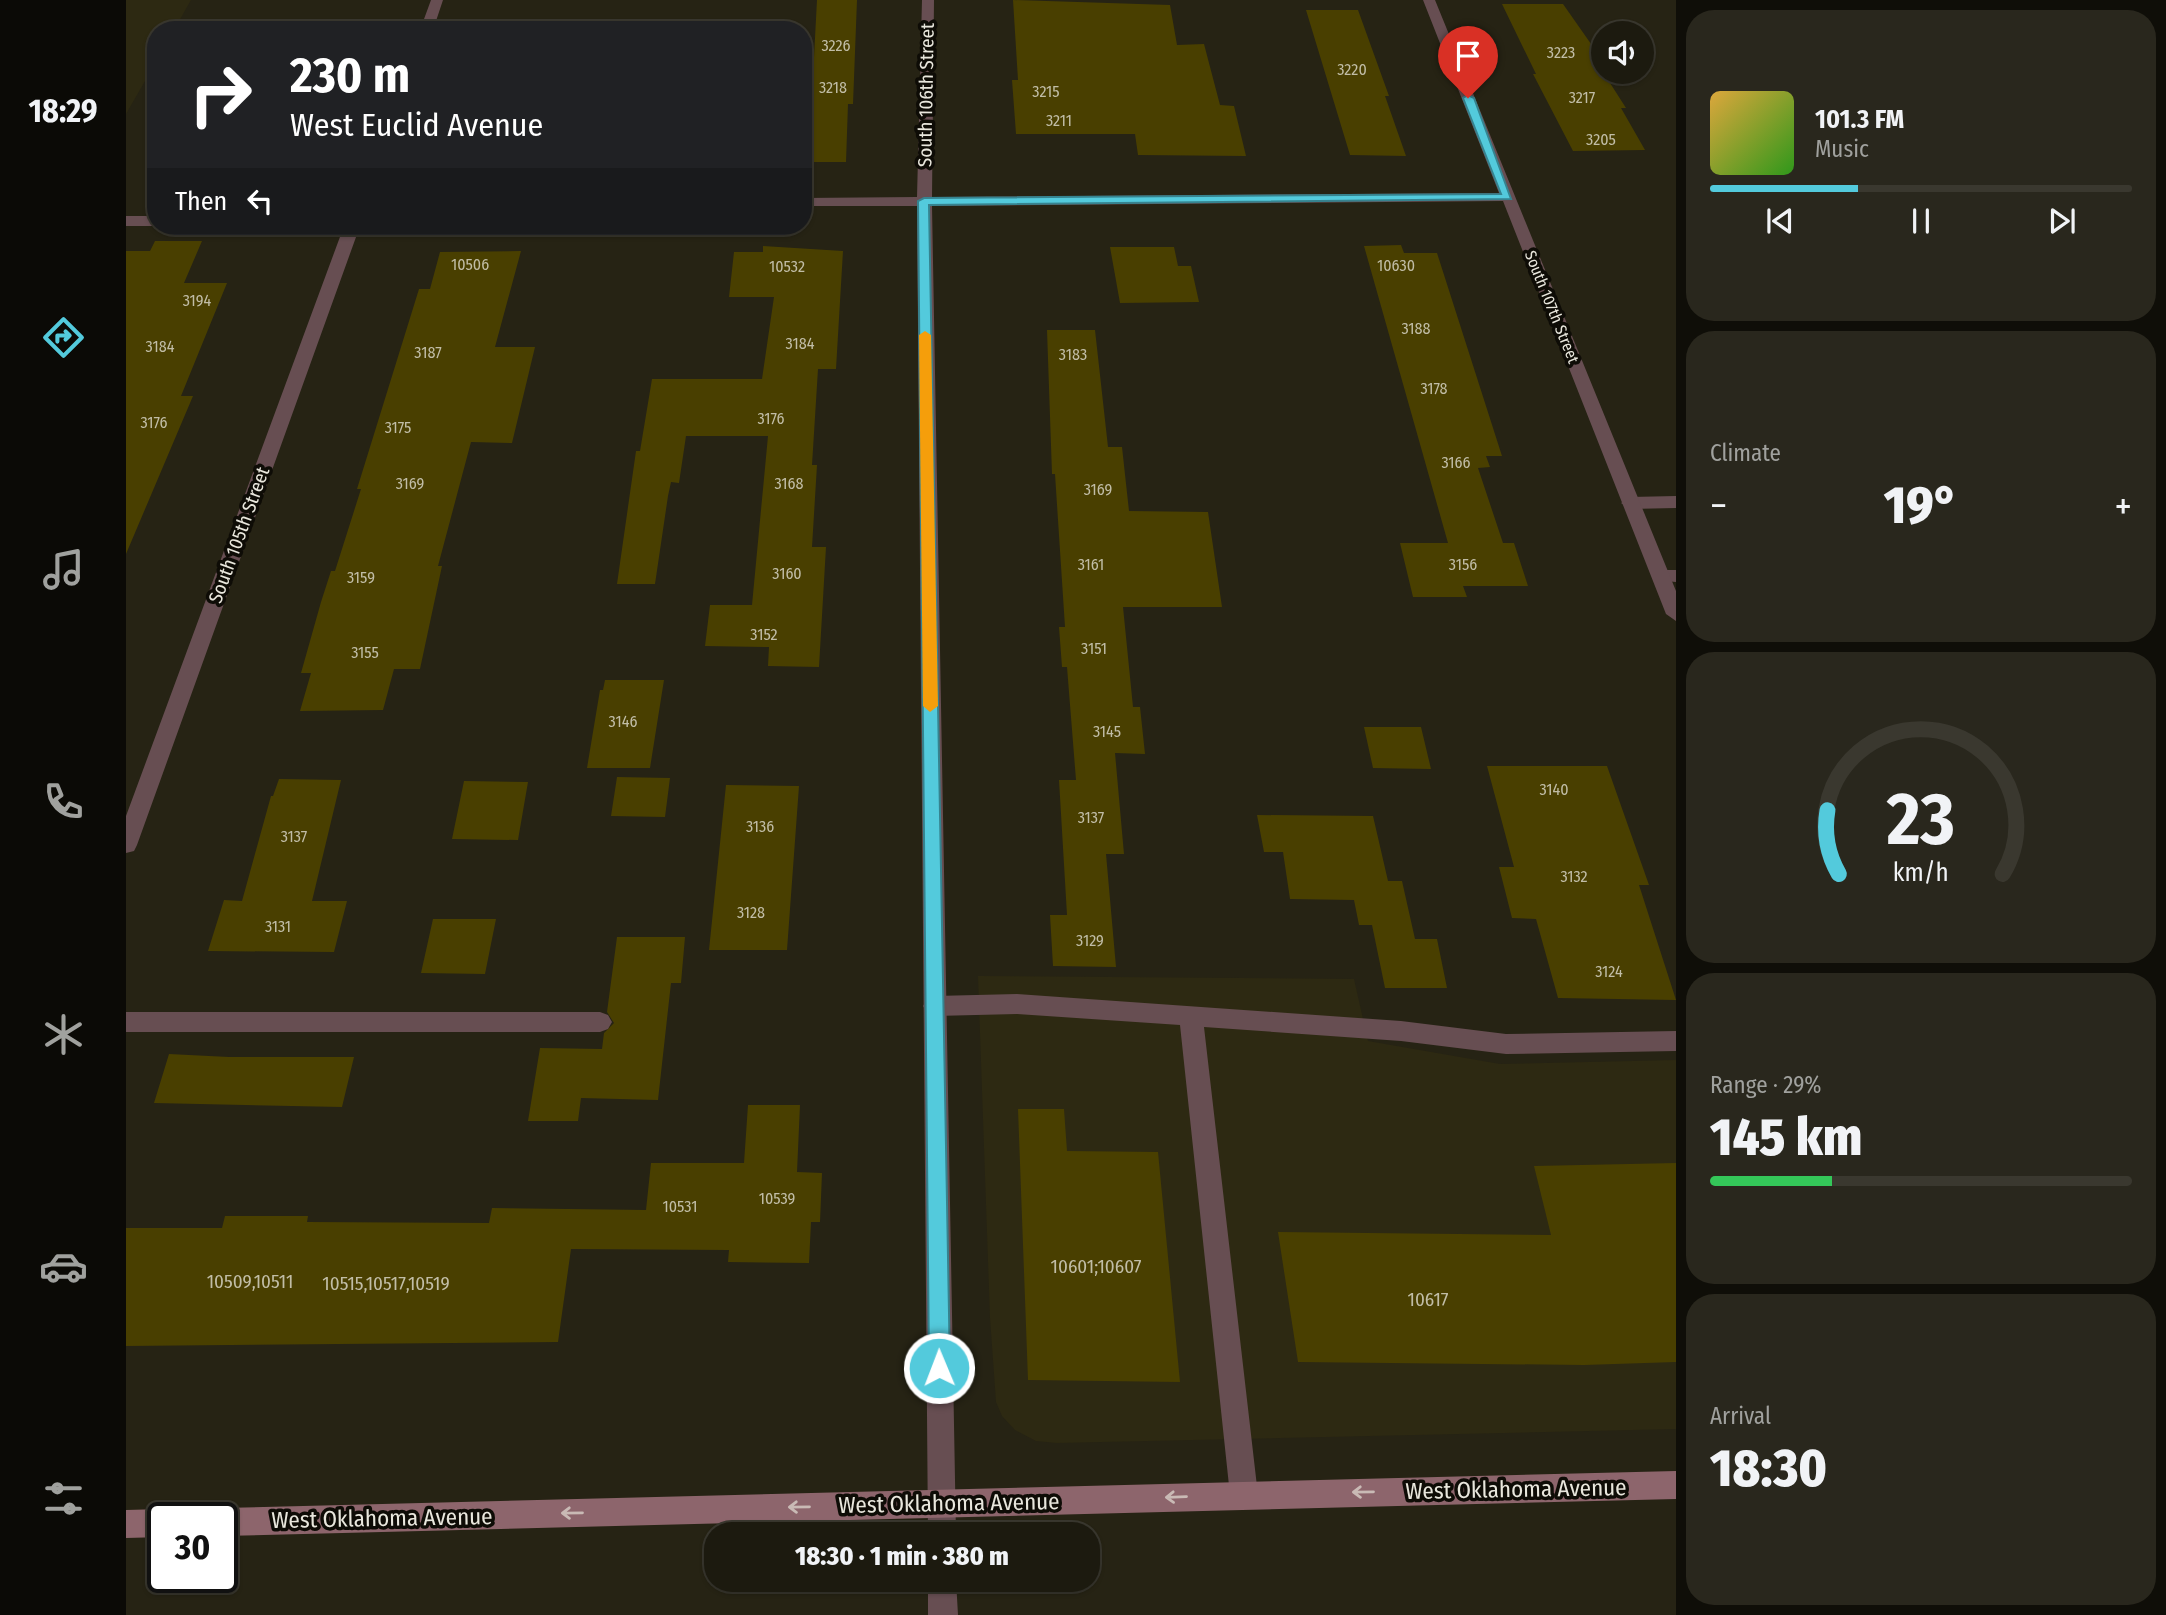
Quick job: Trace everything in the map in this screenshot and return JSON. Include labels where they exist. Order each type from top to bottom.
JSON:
[{"type":"main road","name":"West Oklahoma Avenue","points":[[238,1522],[1676,1485]]},
{"type":"main road","points":[[126,1524],[147,1524]]},
{"type":"street","points":[[429,21],[437,0]]},
{"type":"street","name":"South 106th Street","points":[[928,0],[924,201],[942,1522]]},
{"type":"street","name":"South 107th Street","points":[[1429,0],[1630,503],[1668,576],[1676,614]]},
{"type":"street","points":[[812,202],[1507,197]]},
{"type":"street","points":[[126,221],[147,221]]},
{"type":"street","name":"South 105th Street","points":[[126,845],[349,235]]},
{"type":"street","points":[[1630,503],[1676,502]]},
{"type":"street","points":[[934,1006],[1017,1004],[1401,1031],[1506,1044],[1676,1041]]},
{"type":"street","points":[[1191,1016],[1244,1495]]},
{"type":"street","points":[[126,1023],[600,1022]]},
{"type":"street","points":[[942,1592],[943,1615]]},
{"type":"shaded area","points":[[126,0],[191,0],[179,21],[147,21],[147,78],[126,114]]},
{"type":"shaded area","points":[[978,976],[1354,979],[1368,1041],[1500,1064],[1676,1060],[1676,1429],[1057,1443],[1036,1441],[1015,1430],[1002,1416],[996,1402],[990,1318]]},
{"type":"building","points":[[817,0],[857,0],[853,104],[848,104],[846,162],[812,162]]},
{"type":"building","points":[[1013,0],[1170,5],[1177,45],[1204,44],[1220,105],[1234,106],[1246,156],[1138,155],[1135,134],[1016,134],[1012,80],[1018,80]]},
{"type":"building","points":[[1502,4],[1563,4],[1591,44],[1591,84],[1611,84],[1626,108],[1621,108],[1645,150],[1573,151],[1533,74],[1536,74]]},
{"type":"building","points":[[1306,10],[1358,10],[1389,96],[1385,96],[1406,156],[1350,155]]},
{"type":"building","points":[[155,241],[202,241],[184,283],[227,283],[181,396],[193,396],[126,554],[126,251],[150,251]]},
{"type":"building","points":[[1401,245],[1404,253],[1437,253],[1502,456],[1486,456],[1490,467],[1478,468],[1503,543],[1514,543],[1528,586],[1463,586],[1467,597],[1413,597],[1400,543],[1448,543],[1364,246]]},
{"type":"building","points":[[763,246],[843,251],[836,369],[818,369],[812,465],[817,465],[812,547],[826,547],[819,667],[768,666],[769,647],[705,646],[710,605],[752,605],[768,436],[686,436],[679,483],[671,482],[668,496],[655,584],[617,584],[636,451],[640,451],[652,379],[762,379],[774,297],[729,297],[734,252],[763,252]]},
{"type":"building","points":[[1110,247],[1174,247],[1178,266],[1191,266],[1199,302],[1120,303]]},
{"type":"building","points":[[521,251],[495,347],[535,347],[512,443],[471,442],[438,566],[442,566],[420,669],[394,669],[383,710],[300,711],[311,673],[301,673],[321,602],[331,571],[335,571],[361,489],[357,489],[419,289],[430,289],[440,252]]},
{"type":"building","points":[[1047,330],[1095,330],[1108,447],[1122,447],[1129,511],[1208,512],[1222,607],[1123,607],[1133,707],[1140,707],[1145,754],[1115,753],[1124,854],[1106,854],[1116,967],[1053,966],[1050,915],[1067,915],[1059,780],[1076,780],[1067,667],[1062,667],[1059,627],[1065,627],[1055,474],[1052,474]]},
{"type":"building","points":[[605,680],[664,680],[650,768],[587,768],[600,690],[603,690]]},
{"type":"building","points":[[1364,727],[1421,727],[1431,769],[1373,768]]},
{"type":"building","points":[[1487,766],[1607,766],[1649,885],[1639,885],[1676,1000],[1558,998],[1536,919],[1512,918],[1499,867],[1514,867]]},
{"type":"building","points":[[617,777],[670,778],[665,817],[611,816]]},
{"type":"building","points":[[279,779],[341,780],[312,901],[347,901],[334,952],[208,951],[224,900],[242,901],[271,796]]},
{"type":"building","points":[[464,781],[528,782],[518,840],[452,839]]},
{"type":"building","points":[[726,785],[799,786],[787,950],[709,950]]},
{"type":"building","points":[[1257,815],[1373,816],[1388,881],[1402,881],[1415,939],[1437,939],[1447,988],[1385,988],[1372,925],[1359,925],[1354,900],[1290,899],[1283,852],[1264,852]]},
{"type":"building","points":[[433,919],[496,919],[485,974],[421,973]]},
{"type":"building","points":[[617,937],[685,937],[681,983],[671,983],[658,1100],[581,1098],[578,1121],[528,1121],[540,1048],[602,1049],[604,1033],[614,1023],[607,1012]]},
{"type":"building","points":[[169,1054],[354,1057],[342,1107],[154,1103]]},
{"type":"building","points":[[748,1105],[800,1105],[797,1172],[822,1173],[820,1222],[811,1222],[809,1263],[728,1262],[729,1250],[571,1249],[558,1342],[126,1346],[126,1228],[222,1228],[225,1216],[308,1216],[307,1222],[489,1223],[492,1208],[646,1210],[651,1163],[744,1163]]},
{"type":"building","points":[[1018,1109],[1064,1109],[1067,1151],[1158,1152],[1180,1382],[1028,1380]]},
{"type":"building","points":[[1676,1163],[1676,1362],[1584,1365],[1298,1362],[1278,1232],[1551,1235],[1534,1166]]},
{"type":"slow traffic","points":[[925,335],[930,706]]},
{"type":"route","points":[[939,1368],[924,201],[1507,197],[1468,98]]}]
